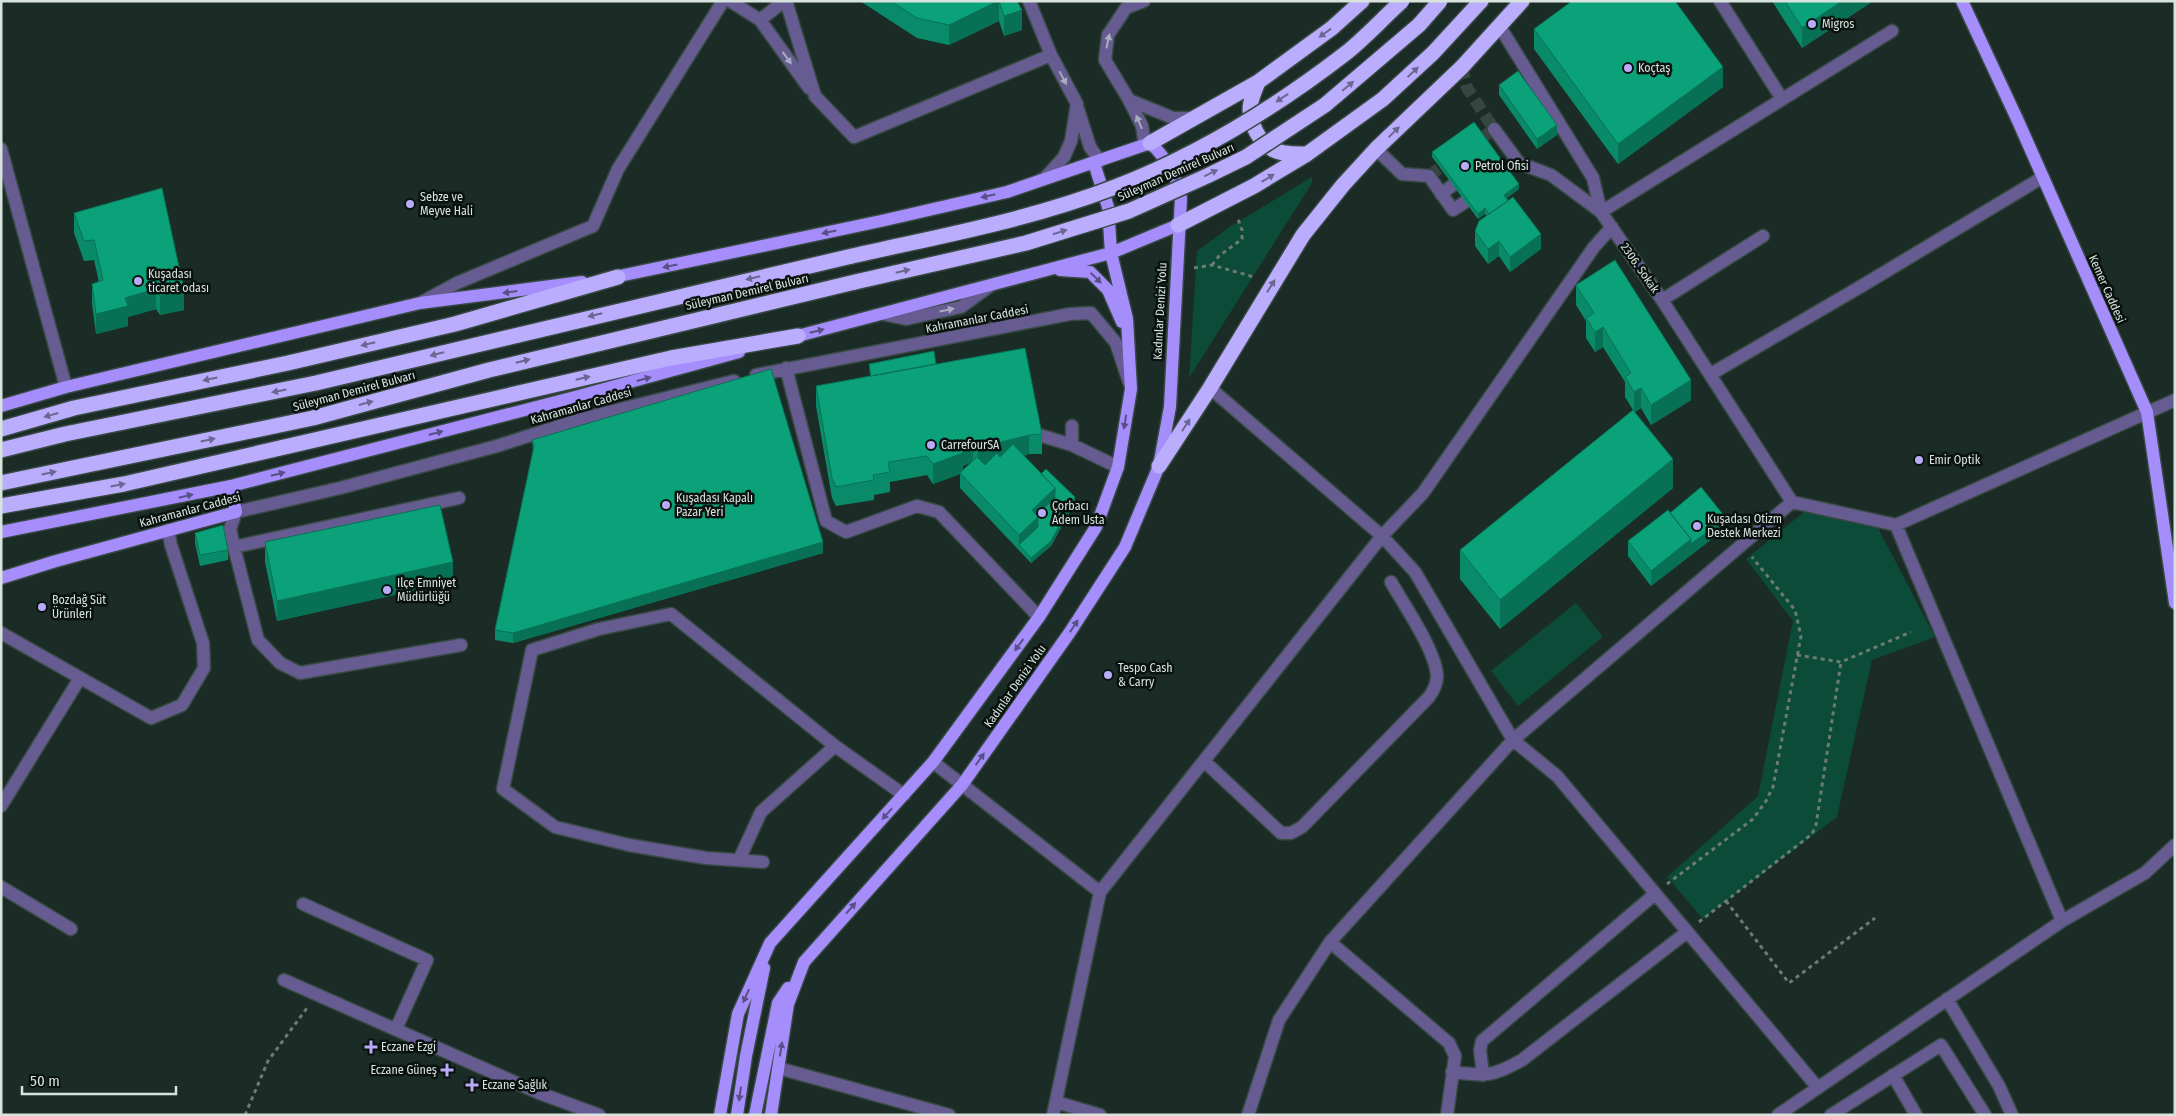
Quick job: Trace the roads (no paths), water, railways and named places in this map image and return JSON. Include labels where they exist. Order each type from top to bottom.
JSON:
[{"type":"highway","points":[[1148,144],[1258,82],[1332,28],[1362,1]]},
{"type":"highway","name":"Süleyman Demirel Bulvarı","points":[[1,450],[65,434],[316,383],[1022,217],[1115,187],[1196,151],[1280,100],[1347,52],[1402,1]]},
{"type":"highway","name":"Süleyman Demirel Bulvarı","points":[[1,483],[313,418],[489,370],[1026,243],[1129,211],[1246,156],[1325,105],[1419,25],[1440,1]]},
{"type":"highway","points":[[1178,226],[1254,186],[1307,154],[1383,99],[1433,53],[1481,1]]},
{"type":"highway","points":[[1160,466],[1303,235],[1343,185],[1376,149],[1462,68],[1522,1]]},
{"type":"highway","points":[[1258,82],[1250,109],[1254,126],[1260,138],[1272,150],[1290,154],[1307,154]]},
{"type":"highway","points":[[1,429],[74,408],[288,363],[455,324],[618,277]]},
{"type":"highway","points":[[1,506],[124,484],[671,358],[798,336]]},
{"type":"main road","name":"Kemer Caddesi","points":[[1962,1],[2043,177],[2147,412],[2175,603]]},
{"type":"main road","points":[[1,406],[66,386],[420,304],[618,277],[881,221],[1007,192],[1148,144]]},
{"type":"main road","name":"Kadınlar Denizi Yolu","points":[[771,1115],[788,1004],[804,962],[962,785],[1070,632],[1125,546],[1160,466],[1170,407],[1178,226],[1181,198],[1177,180],[1163,155],[1148,144]]},
{"type":"main road","name":"Kadınlar Denizi Yolu","points":[[720,1115],[738,1014],[770,943],[933,762],[1039,617],[1096,527],[1118,467],[1131,389],[1128,319],[1111,253],[1108,207],[1097,162]]},
{"type":"main road","points":[[1,532],[231,486],[575,397],[1111,253],[1178,226]]},
{"type":"main road","points":[[1050,270],[1090,272],[1108,290],[1128,336]]},
{"type":"main road","points":[[231,486],[236,512]]},
{"type":"main road","name":"Kahramanlar Caddesi","points":[[1,578],[236,512]]},
{"type":"main road","points":[[737,1115],[746,1056],[770,943]]},
{"type":"main road","points":[[755,1115],[778,1003],[804,962]]},
{"type":"street","points":[[420,304],[457,283],[593,226],[618,168],[723,1]]},
{"type":"street","points":[[730,1],[760,20],[815,96],[854,137],[1051,55]]},
{"type":"street","points":[[760,20],[785,1],[815,96]]},
{"type":"street","points":[[1029,1],[1051,55],[1077,104],[1090,147],[1097,162]]},
{"type":"street","points":[[1144,1],[1126,8],[1108,35],[1105,60],[1129,100],[1142,126],[1148,144]]},
{"type":"street","points":[[1720,1],[1782,99]]},
{"type":"street","name":"2306. Sokak","points":[[1500,27],[1593,178],[1601,212],[1711,374],[1792,502]]},
{"type":"street","points":[[1494,129],[1520,163],[1551,175],[1601,212],[1892,31]]},
{"type":"street","points":[[1129,100],[1173,118],[1196,118]]},
{"type":"street","points":[[1007,192],[1044,179],[1064,157],[1072,141],[1077,104]]},
{"type":"street","points":[[1494,155],[1507,146]]},
{"type":"street","points":[[1,148],[66,386]]},
{"type":"street","points":[[1376,149],[1402,174],[1429,176],[1453,210],[1465,202]]},
{"type":"street","points":[[1507,172],[1520,163]]},
{"type":"street","points":[[1711,374],[2043,177]]},
{"type":"street","points":[[1441,194],[1453,185]]},
{"type":"street","points":[[1053,1115],[1100,892],[1382,536],[1423,493],[1594,246],[1612,227]]},
{"type":"street","points":[[1662,300],[1763,236]]},
{"type":"street","name":"Kahramanlar Caddesi","points":[[236,512],[340,488],[497,446],[581,419],[786,368],[907,347],[1070,314],[1091,313],[1116,343],[1131,389]]},
{"type":"street","points":[[786,368],[826,521],[846,532],[917,506],[939,512],[1039,617]]},
{"type":"street","points":[[1210,388],[1382,536],[1414,572],[1513,740],[1557,776],[1818,1088]]},
{"type":"street","points":[[1248,1115],[1279,1020],[1330,942],[1513,740],[1792,502],[1896,525],[2175,400]]},
{"type":"street","points":[[1072,426],[1072,445]]},
{"type":"street","points":[[1039,436],[1072,445],[1118,467]]},
{"type":"street","points":[[234,547],[458,498]]},
{"type":"street","points":[[236,512],[230,529],[258,640],[280,663],[300,673],[461,646]]},
{"type":"street","points":[[1896,525],[2062,921]]},
{"type":"street","points":[[1,633],[151,718],[182,705],[204,668],[203,643],[170,545],[168,530]]},
{"type":"street","points":[[1204,761],[1281,833],[1291,833],[1302,827],[1429,697],[1436,685],[1436,670],[1432,656],[1391,582]]},
{"type":"street","points":[[762,862],[706,858],[629,845],[555,827],[503,789],[532,650],[599,629],[671,614],[835,746],[904,795]]},
{"type":"street","points":[[1,806],[80,678]]},
{"type":"street","points":[[739,860],[761,812],[835,746]]},
{"type":"street","points":[[933,762],[1100,892]]},
{"type":"street","points":[[1778,1115],[2062,921],[2145,873],[2175,845]]},
{"type":"street","points":[[1,887],[71,929]]},
{"type":"street","points":[[1483,1075],[1480,1050],[1482,1041],[1655,894]]},
{"type":"street","points":[[303,904],[427,960],[396,1030]]},
{"type":"street","points":[[1452,1072],[1483,1075],[1500,1072],[1522,1060],[1687,932]]},
{"type":"street","points":[[1330,942],[1450,1043],[1454,1056],[1447,1115]]},
{"type":"street","points":[[284,980],[539,1093],[599,1115]]},
{"type":"street","points":[[1947,998],[1999,1086],[2012,1115]]},
{"type":"street","points":[[1831,1115],[1940,1045],[1985,1115]]},
{"type":"street","points":[[778,1068],[950,1115]]},
{"type":"street","points":[[1893,1075],[1916,1115]]},
{"type":"street","points":[[1056,1102],[1100,1115]]},
{"type":"tunnel","points":[[1462,67],[1467,88],[1494,129],[1472,145]]},
{"type":"tunnel","points":[[1429,176],[1454,158]]},
{"type":"place","name":"Migros","points":[[1812,24]]},
{"type":"place","name":"Koçtaş","points":[[1628,68]]},
{"type":"place","name":"Petrol Ofisi","points":[[1465,166]]},
{"type":"place","name":"Sebze ve Meyve Hali","points":[[410,204]]},
{"type":"place","name":"Kuşadası ticaret odası","points":[[138,281]]},
{"type":"place","name":"CarrefourSA","points":[[931,445]]},
{"type":"place","name":"Emir Optik","points":[[1919,460]]},
{"type":"place","name":"Kuşadası Kapalı Pazar Yeri","points":[[666,505]]},
{"type":"place","name":"Çorbacı Adem Usta","points":[[1042,513]]},
{"type":"place","name":"Kuşadası Otizm Destek Merkezi","points":[[1697,526]]},
{"type":"place","name":"Ilçe Emniyet Müdürlüğü","points":[[387,590]]},
{"type":"place","name":"Bozdağ Süt Ürünleri","points":[[42,607]]},
{"type":"place","name":"Tespo Cash & Carry","points":[[1108,675]]},
{"type":"place","name":"Eczane Ezgi","points":[[371,1047]]},
{"type":"place","name":"Eczane Güneş","points":[[447,1070]]},
{"type":"place","name":"Eczane Sağlık","points":[[472,1085]]}]
